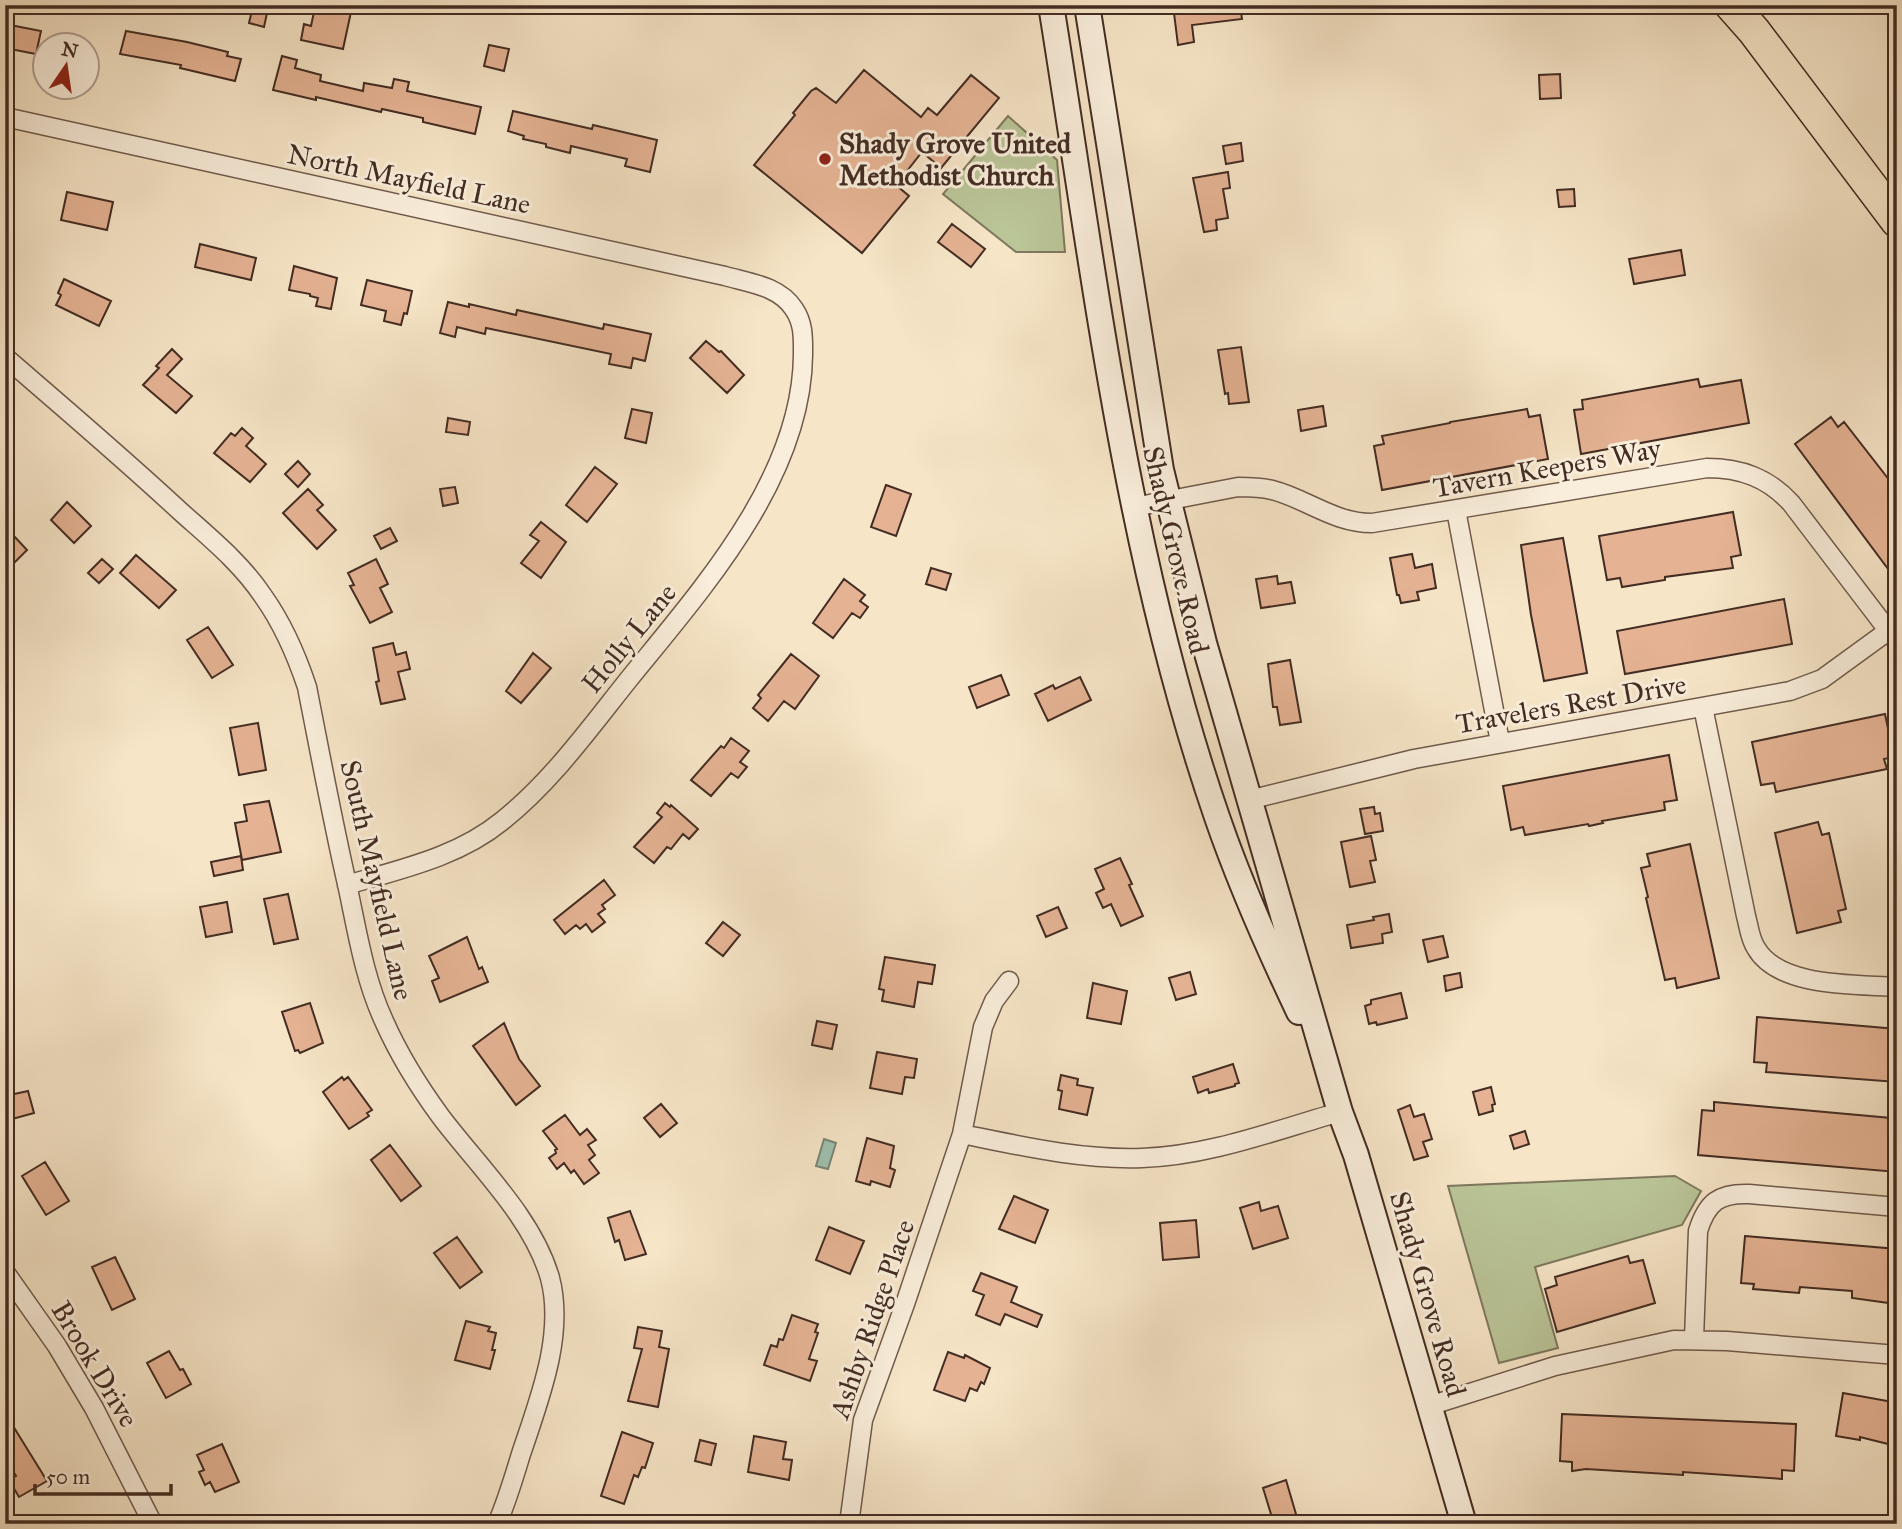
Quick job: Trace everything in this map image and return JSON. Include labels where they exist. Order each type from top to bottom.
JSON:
[{"type":"highway","points":[[1731,5],[1754,31],[1897,221]]},
{"type":"main road","name":"Shady Grove Road","points":[[1051,5],[1120,433],[1134,507],[1182,705],[1217,817],[1244,889],[1332,1083]]},
{"type":"main road","name":"Shady Grove Road","points":[[1087,5],[1146,379],[1168,500],[1204,643],[1249,800],[1464,1524]]},
{"type":"street","name":"North Mayfield Lane","points":[[5,117],[724,276],[767,287],[794,308]]},
{"type":"street","name":"Holly Lane","points":[[347,885],[450,852],[500,823],[557,769],[705,585],[744,526],[771,478],[786,440],[803,369],[803,328],[794,308]]},
{"type":"street","name":"South Mayfield Lane","points":[[5,356],[141,474],[237,564],[262,593],[296,654],[307,687],[368,978],[383,1019],[402,1059],[440,1116],[502,1193],[525,1227],[550,1279],[553,1297],[550,1357],[533,1419],[497,1524]]},
{"type":"street","name":"Tavern Keepers Way","points":[[1134,507],[1238,486],[1256,487],[1274,490],[1331,516],[1359,523],[1386,522],[1698,469],[1726,468],[1741,471],[1771,484],[1791,503],[1892,637]]},
{"type":"street","points":[[1455,510],[1500,742]]},
{"type":"street","name":"Travelers Rest Drive","points":[[1249,800],[1415,759],[1808,686],[1892,637]]},
{"type":"street","points":[[1703,707],[1746,916],[1755,947],[1775,967],[1804,978],[1897,987]]},
{"type":"street","name":"Ashby Ridge Place","points":[[849,1524],[863,1420],[962,1134],[983,1027],[994,1001],[1009,981]]},
{"type":"street","points":[[962,1134],[1085,1156],[1142,1158],[1188,1153],[1340,1112]]},
{"type":"street","points":[[1693,1339],[1698,1231],[1702,1217],[1720,1198],[1732,1194],[1749,1194],[1897,1207]]},
{"type":"street","name":"Brook Drive","points":[[5,1272],[57,1346],[94,1408],[153,1524]]},
{"type":"street","points":[[1429,1406],[1555,1366],[1655,1344],[1693,1339],[1897,1355]]},
{"type":"shaded area","points":[[1008,116],[1057,160],[1065,252],[1016,252],[943,194]]},
{"type":"shaded area","points":[[824,1139],[836,1143],[828,1169],[816,1166]]},
{"type":"shaded area","points":[[1675,1176],[1701,1191],[1682,1225],[1535,1267],[1558,1348],[1499,1363],[1448,1186]]},
{"type":"building","points":[[1173,5],[1240,5],[1242,19],[1192,25],[1194,42],[1178,45]]},
{"type":"building","points":[[329,7],[351,12],[343,49],[301,40],[304,24],[311,26],[314,12],[327,14]]},
{"type":"building","points":[[252,10],[267,13],[264,27],[249,23]]},
{"type":"building","points":[[5,24],[41,31],[32,32],[32,53],[5,48]]},
{"type":"building","points":[[126,31],[228,52],[227,56],[241,59],[235,81],[180,68],[181,65],[120,54]]},
{"type":"building","points":[[489,45],[509,49],[504,71],[484,66]]},
{"type":"building","points":[[282,56],[297,60],[295,68],[321,75],[320,81],[363,91],[364,83],[392,88],[394,79],[409,82],[407,91],[481,107],[475,134],[382,109],[381,112],[273,90]]},
{"type":"building","name":"Shady Grove United Methodist Church","points":[[864,70],[921,117],[928,108],[937,115],[971,75],[999,98],[941,168],[922,152],[896,185],[909,196],[862,253],[754,165],[811,91],[816,88],[836,103]]},
{"type":"building","points":[[1560,74],[1561,98],[1540,99],[1539,75]]},
{"type":"building","points":[[513,111],[657,140],[650,172],[625,166],[627,159],[571,146],[570,153],[523,139],[524,136],[508,131]]},
{"type":"building","points":[[1241,143],[1243,161],[1226,164],[1223,146]]},
{"type":"building","points":[[1228,172],[1230,188],[1223,189],[1228,218],[1216,220],[1217,230],[1204,232],[1193,178]]},
{"type":"building","points":[[1574,189],[1575,206],[1559,207],[1557,190]]},
{"type":"building","points":[[67,192],[113,202],[107,230],[61,220]]},
{"type":"building","points":[[952,224],[985,249],[971,267],[938,242]]},
{"type":"building","points":[[200,244],[256,258],[251,280],[195,267]]},
{"type":"building","points":[[1681,250],[1685,275],[1634,284],[1629,259]]},
{"type":"building","points":[[294,266],[337,278],[331,309],[316,306],[318,298],[310,294],[289,290]]},
{"type":"building","points":[[64,279],[111,301],[99,326],[56,305]]},
{"type":"building","points":[[367,280],[412,291],[407,314],[404,313],[401,325],[384,321],[386,311],[361,305]]},
{"type":"building","points":[[448,302],[516,315],[517,310],[603,329],[604,324],[651,334],[645,361],[633,358],[631,368],[609,364],[611,354],[486,328],[485,334],[457,327],[455,337],[440,333]]},
{"type":"building","points":[[706,341],[721,351],[744,375],[727,393],[690,358]]},
{"type":"building","points":[[1241,347],[1249,402],[1229,404],[1218,350]]},
{"type":"building","points":[[172,349],[182,359],[167,375],[192,396],[176,413],[143,385]]},
{"type":"building","points":[[1698,379],[1700,387],[1741,380],[1749,423],[1581,454],[1574,410],[1583,409],[1582,400]]},
{"type":"building","points":[[1323,406],[1326,426],[1301,431],[1298,410]]},
{"type":"building","points":[[632,409],[652,413],[646,443],[625,438]]},
{"type":"building","points":[[1527,409],[1529,417],[1540,415],[1548,459],[1382,490],[1374,446],[1384,444],[1382,436]]},
{"type":"building","points":[[1831,417],[1838,427],[1844,422],[1897,490],[1897,581],[1795,444]]},
{"type":"building","points":[[448,418],[470,422],[468,435],[446,432]]},
{"type":"building","points":[[242,428],[253,438],[246,446],[266,464],[250,482],[214,453],[231,433],[235,436]]},
{"type":"building","points":[[298,461],[310,474],[298,487],[285,474]]},
{"type":"building","points":[[595,467],[617,484],[587,522],[566,505]]},
{"type":"building","points":[[886,485],[911,494],[896,536],[871,527]]},
{"type":"building","points":[[455,487],[458,503],[443,506],[440,489]]},
{"type":"building","points":[[308,489],[323,505],[317,510],[336,530],[317,549],[283,513]]},
{"type":"building","points":[[67,502],[91,526],[74,543],[51,520]]},
{"type":"building","points":[[1733,512],[1741,555],[1731,557],[1733,568],[1665,577],[1665,580],[1622,587],[1620,578],[1607,580],[1599,536]]},
{"type":"building","points":[[541,522],[566,542],[541,578],[521,563],[539,541],[530,535]]},
{"type":"building","points":[[390,528],[397,541],[381,549],[374,536]]},
{"type":"building","points":[[13,535],[27,550],[5,572],[5,542]]},
{"type":"building","points":[[1563,538],[1587,673],[1544,681],[1521,545]]},
{"type":"building","points":[[1412,554],[1415,568],[1432,564],[1436,588],[1417,592],[1419,600],[1401,603],[1390,558]]},
{"type":"building","points":[[136,555],[176,590],[159,608],[120,573]]},
{"type":"building","points":[[102,559],[113,569],[99,583],[88,573]]},
{"type":"building","points":[[376,559],[388,584],[380,588],[392,612],[370,623],[350,586],[354,585],[348,573]]},
{"type":"building","points":[[931,568],[951,574],[946,590],[926,584]]},
{"type":"building","points":[[1277,576],[1278,584],[1291,582],[1295,603],[1261,608],[1256,579]]},
{"type":"building","points":[[844,579],[865,595],[860,601],[868,607],[860,618],[852,613],[833,638],[813,623]]},
{"type":"building","points":[[1784,599],[1792,644],[1625,674],[1617,631]]},
{"type":"building","points":[[208,627],[233,665],[212,678],[187,640]]},
{"type":"building","points":[[393,643],[396,655],[406,652],[410,669],[398,672],[405,699],[381,704],[373,648]]},
{"type":"building","points":[[533,653],[551,668],[521,703],[506,691]]},
{"type":"building","points":[[791,654],[819,676],[795,709],[784,701],[768,721],[753,708],[761,698],[758,695]]},
{"type":"building","points":[[1290,660],[1301,722],[1280,725],[1277,707],[1273,707],[1268,664]]},
{"type":"building","points":[[1001,675],[1009,695],[977,708],[969,687]]},
{"type":"building","points":[[1080,677],[1091,700],[1048,721],[1035,694],[1053,685],[1055,689]]},
{"type":"building","points":[[1885,714],[1894,757],[1884,759],[1887,769],[1776,792],[1774,783],[1761,785],[1752,742]]},
{"type":"building","points":[[258,723],[266,770],[239,775],[230,728]]},
{"type":"building","points":[[731,738],[749,751],[740,762],[747,767],[738,778],[731,773],[711,796],[691,780]]},
{"type":"building","points":[[1669,755],[1677,800],[1664,802],[1665,810],[1602,821],[1603,823],[1589,826],[1588,824],[1525,835],[1523,827],[1511,830],[1503,786]]},
{"type":"building","points":[[269,801],[281,852],[242,860],[235,823],[247,821],[244,805]]},
{"type":"building","points":[[665,803],[670,807],[671,805],[698,829],[689,839],[683,834],[671,849],[667,847],[654,863],[634,847],[662,817],[657,813]]},
{"type":"building","points":[[1374,807],[1375,814],[1380,813],[1383,831],[1365,834],[1360,809]]},
{"type":"building","points":[[1818,822],[1822,835],[1829,833],[1846,909],[1838,911],[1841,922],[1797,933],[1775,833]]},
{"type":"building","points":[[1371,836],[1376,860],[1370,861],[1375,882],[1350,887],[1341,842]]},
{"type":"building","points":[[1690,844],[1719,978],[1677,988],[1675,978],[1665,980],[1641,868],[1650,866],[1647,854]]},
{"type":"building","points":[[241,856],[243,870],[214,876],[211,862]]},
{"type":"building","points":[[1120,858],[1143,916],[1121,926],[1111,904],[1103,908],[1096,893],[1104,889],[1095,869]]},
{"type":"building","points":[[604,880],[615,895],[602,905],[605,909],[598,914],[605,922],[592,932],[586,924],[580,929],[576,925],[565,934],[554,920]]},
{"type":"building","points":[[288,894],[298,939],[274,944],[264,899]]},
{"type":"building","points":[[227,902],[232,932],[206,937],[200,907]]},
{"type":"building","points":[[1058,907],[1067,928],[1046,937],[1037,916]]},
{"type":"building","points":[[1389,914],[1392,932],[1382,934],[1383,943],[1351,948],[1347,925]]},
{"type":"building","points":[[723,922],[740,935],[723,956],[706,943]]},
{"type":"building","points":[[1443,936],[1448,957],[1428,962],[1423,940]]},
{"type":"building","points":[[467,937],[479,969],[482,967],[488,982],[440,1002],[432,981],[439,978],[429,956]]},
{"type":"building","points":[[885,957],[935,965],[932,984],[918,982],[914,1007],[882,1001],[884,990],[879,989]]},
{"type":"building","points":[[1190,972],[1196,994],[1176,1000],[1169,978]]},
{"type":"building","points":[[1460,973],[1462,987],[1446,991],[1444,976]]},
{"type":"building","points":[[1093,983],[1127,991],[1121,1024],[1087,1018]]},
{"type":"building","points":[[1401,993],[1407,1018],[1377,1025],[1376,1022],[1369,1024],[1365,1006],[1371,1004],[1371,1000]]},
{"type":"building","points":[[310,1003],[323,1043],[300,1053],[295,1051],[282,1012]]},
{"type":"building","points":[[1757,1017],[1897,1029],[1897,1082],[1766,1072],[1767,1063],[1754,1062]]},
{"type":"building","points":[[817,1021],[837,1025],[832,1049],[812,1045]]},
{"type":"building","points":[[504,1023],[519,1059],[540,1086],[516,1105],[473,1046]]},
{"type":"building","points":[[877,1052],[917,1059],[914,1078],[905,1077],[902,1094],[870,1088]]},
{"type":"building","points":[[1233,1064],[1239,1083],[1209,1093],[1208,1089],[1198,1093],[1193,1077]]},
{"type":"building","points":[[1061,1075],[1078,1079],[1077,1085],[1093,1088],[1087,1115],[1059,1109],[1062,1091],[1058,1090]]},
{"type":"building","points":[[342,1077],[344,1080],[348,1077],[372,1110],[367,1113],[369,1116],[349,1129],[323,1092]]},
{"type":"building","points":[[1491,1087],[1495,1104],[1492,1105],[1493,1111],[1479,1115],[1473,1092]]},
{"type":"building","points":[[28,1091],[34,1113],[5,1121],[5,1096]]},
{"type":"building","points":[[1714,1102],[1891,1118],[1891,1126],[1897,1127],[1897,1172],[1698,1155],[1702,1110],[1714,1111]]},
{"type":"building","points":[[661,1104],[677,1123],[660,1137],[644,1118]]},
{"type":"building","points":[[1410,1105],[1414,1117],[1424,1114],[1432,1139],[1423,1142],[1428,1156],[1414,1160],[1398,1110]]},
{"type":"building","points":[[565,1115],[580,1135],[587,1129],[596,1140],[588,1145],[595,1155],[589,1160],[599,1173],[584,1184],[574,1170],[571,1173],[564,1163],[557,1169],[549,1158],[557,1149],[543,1131]]},
{"type":"building","points":[[1525,1131],[1529,1144],[1514,1149],[1510,1136]]},
{"type":"building","points":[[867,1138],[894,1146],[890,1168],[895,1170],[890,1187],[871,1181],[870,1185],[856,1181]]},
{"type":"building","points":[[390,1145],[421,1186],[401,1201],[371,1160]]},
{"type":"building","points":[[45,1162],[69,1201],[46,1215],[22,1176]]},
{"type":"building","points":[[1014,1196],[1048,1210],[1035,1243],[999,1229]]},
{"type":"building","points":[[1259,1202],[1261,1211],[1278,1206],[1288,1238],[1253,1249],[1240,1208]]},
{"type":"building","points":[[630,1211],[646,1254],[625,1260],[619,1240],[615,1242],[608,1218]]},
{"type":"building","points":[[1196,1220],[1199,1257],[1163,1260],[1160,1223]]},
{"type":"building","points":[[829,1227],[864,1241],[850,1274],[816,1260]]},
{"type":"building","points":[[1745,1236],[1897,1249],[1896,1304],[1852,1298],[1852,1291],[1800,1287],[1799,1293],[1753,1289],[1754,1284],[1741,1283]]},
{"type":"building","points":[[457,1237],[482,1272],[460,1288],[434,1253]]},
{"type":"building","points":[[1628,1256],[1630,1263],[1643,1260],[1655,1303],[1557,1332],[1545,1289],[1557,1285],[1555,1277]]},
{"type":"building","points":[[115,1257],[135,1299],[112,1310],[92,1267]]},
{"type":"building","points":[[981,1273],[1017,1287],[1011,1302],[1042,1315],[1037,1327],[1005,1314],[1000,1325],[976,1315],[984,1295],[973,1291]]},
{"type":"building","points":[[792,1315],[818,1324],[815,1332],[818,1333],[809,1359],[817,1361],[810,1381],[764,1365],[771,1345],[777,1347],[779,1339],[783,1340]]},
{"type":"building","points":[[466,1321],[490,1327],[488,1331],[496,1333],[490,1369],[455,1360]]},
{"type":"building","points":[[638,1327],[662,1331],[659,1347],[669,1349],[658,1407],[628,1401],[642,1349],[634,1348]]},
{"type":"building","points":[[169,1351],[191,1384],[166,1398],[147,1363]]},
{"type":"building","points":[[948,1352],[964,1358],[965,1355],[990,1368],[984,1384],[981,1382],[977,1391],[970,1388],[965,1401],[934,1390]]},
{"type":"building","points":[[1843,1393],[1893,1402],[1893,1407],[1897,1408],[1897,1440],[1893,1440],[1892,1445],[1860,1437],[1860,1440],[1836,1436]]},
{"type":"building","points":[[5,1413],[47,1481],[19,1497],[9,1480],[16,1476],[5,1458]]},
{"type":"building","points":[[1562,1414],[1796,1424],[1794,1471],[1782,1470],[1782,1479],[1683,1472],[1683,1475],[1586,1469],[1572,1471],[1572,1462],[1560,1461]]},
{"type":"building","points":[[622,1432],[653,1443],[645,1468],[642,1467],[638,1477],[634,1475],[624,1504],[601,1496]]},
{"type":"building","points":[[754,1436],[786,1442],[783,1459],[792,1460],[789,1480],[748,1472]]},
{"type":"building","points":[[700,1440],[716,1444],[711,1465],[695,1461]]},
{"type":"building","points":[[222,1444],[239,1482],[215,1492],[210,1482],[205,1485],[199,1472],[204,1470],[197,1455]]},
{"type":"building","points":[[1286,1480],[1298,1521],[1274,1524],[1263,1488]]},
{"type":"place","name":"Shady Grove United Methodist Church","points":[[825,159]]}]
